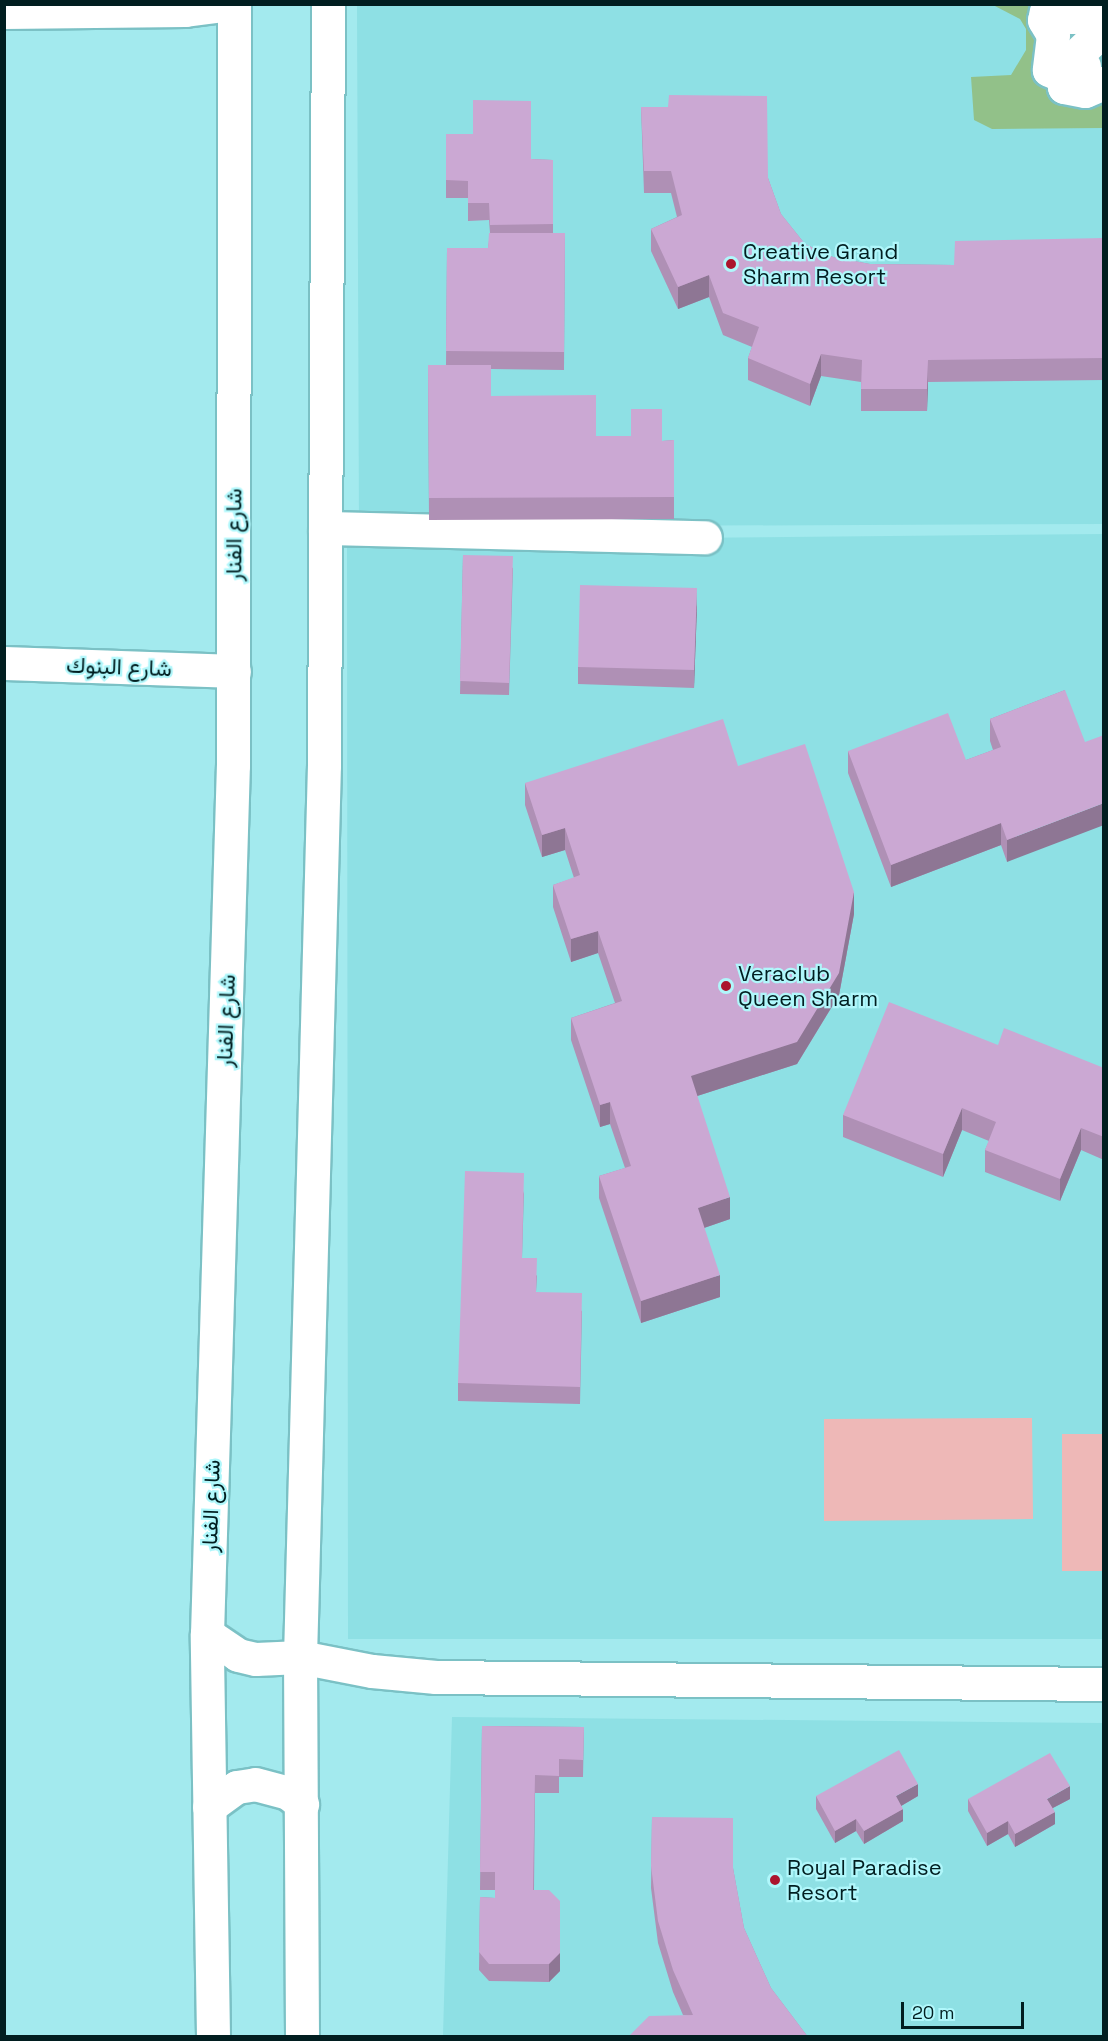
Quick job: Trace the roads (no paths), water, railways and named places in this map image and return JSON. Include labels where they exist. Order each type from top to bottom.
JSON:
[{"type":"main road","points":[[4,12],[185,10],[232,4]]},
{"type":"main road","name":"شارع الفنار","points":[[213,2037],[207,1634],[234,671],[232,4]]},
{"type":"main road","points":[[302,2037],[300,1657],[324,765],[328,4]]},
{"type":"main road","points":[[1104,22],[1096,15],[1072,16],[1053,9],[1046,12],[1044,20],[1053,35],[1049,70],[1056,73],[1063,68],[1104,29]]},
{"type":"main road","points":[[1104,37],[1099,54],[1084,66],[1069,71],[1062,81],[1064,87],[1075,91],[1104,83]]},
{"type":"main road","points":[[325,528],[705,537]]},
{"type":"main road","name":"شارع البنوك","points":[[4,663],[234,671]]},
{"type":"main road","points":[[207,1634],[238,1655],[256,1659],[300,1657],[436,1677],[1104,1684]]},
{"type":"main road","points":[[208,1807],[237,1787],[255,1784],[288,1793],[302,1804]]},
{"type":"place","name":"Creative Grand Sharm Resort","points":[[731,264]]},
{"type":"place","name":"Veraclub Queen Sharm","points":[[726,986]]},
{"type":"place","name":"Royal Paradise Resort","points":[[775,1880]]}]
